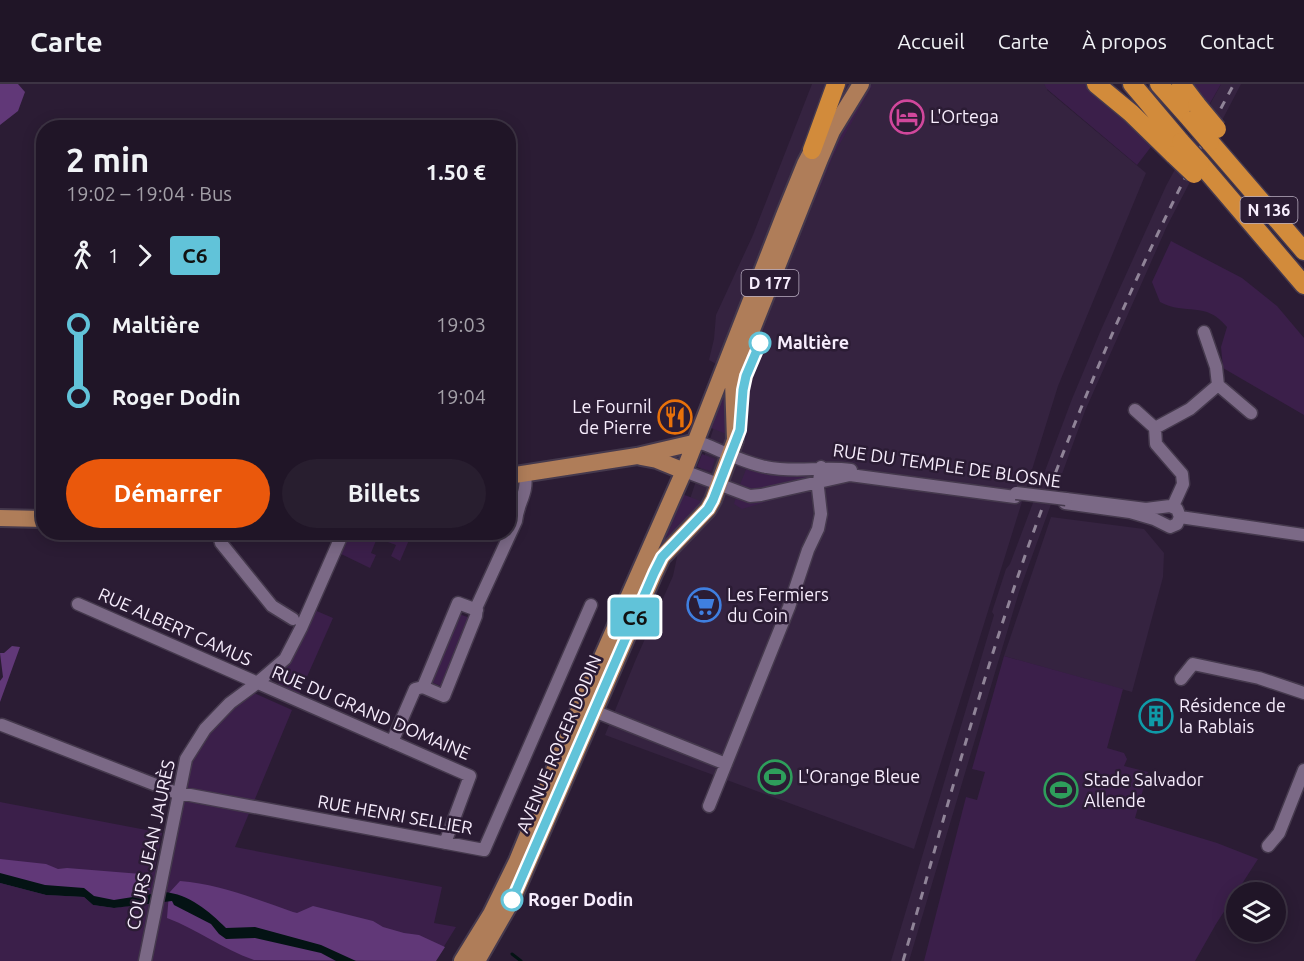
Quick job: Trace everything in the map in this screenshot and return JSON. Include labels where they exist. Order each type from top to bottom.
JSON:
[{"type":"highway","points":[[812,150],[836,84]]},
{"type":"highway","points":[[1096,84],[1140,121],[1178,148]]},
{"type":"highway","name":"N 136","points":[[1132,84],[1178,148],[1242,210],[1245,218],[1304,285]]},
{"type":"highway","name":"N 136","points":[[1159,84],[1194,113],[1214,136],[1234,169],[1304,251]]},
{"type":"highway","points":[[1181,84],[1194,113]]},
{"type":"main road","name":"AVENUE ROGER DODIN","points":[[462,961],[491,914],[517,861],[568,735],[684,471],[693,443],[785,213],[812,150],[849,84]]},
{"type":"main road","name":"AVENUE ROGER DODIN","points":[[477,961],[512,900],[662,557],[708,509],[719,484],[735,440],[733,381],[736,370],[832,131],[861,84]]},
{"type":"main road","points":[[517,475],[637,456],[693,443]]},
{"type":"main road","points":[[637,456],[657,460],[684,471]]},
{"type":"main road","points":[[0,518],[36,519]]},
{"type":"street","points":[[1204,332],[1216,367],[1218,385],[1251,413]]},
{"type":"street","points":[[1155,428],[1190,409],[1218,385]]},
{"type":"street","points":[[1135,410],[1155,428],[1156,444],[1182,474],[1183,484],[1172,510],[1177,524],[1170,527],[1160,521],[1159,514],[1172,510]]},
{"type":"street","name":"RUE DU TEMPLE DE BLOSNE","points":[[693,443],[704,444],[767,468],[821,467],[1016,495]]},
{"type":"street","points":[[819,483],[821,467]]},
{"type":"street","name":"RUE DU TEMPLE DE BLOSNE","points":[[684,471],[750,496],[850,475],[1065,501],[1172,510],[1304,534]]},
{"type":"street","points":[[516,521],[527,488],[517,475]]},
{"type":"street","name":"RUE DU TEMPLE DE BLOSNE","points":[[709,806],[818,529],[821,514],[819,483]]},
{"type":"street","name":"RUE DU TEMPLE DE BLOSNE","points":[[1065,501],[1130,512],[1160,521]]},
{"type":"street","points":[[220,540],[272,606],[293,619]]},
{"type":"street","name":"COURS JEAN JAURÈS","points":[[145,961],[186,759],[205,729],[230,703],[285,659],[339,540]]},
{"type":"street","points":[[392,742],[415,689],[423,687],[444,696],[477,610],[508,540]]},
{"type":"street","points":[[423,687],[458,603],[477,610]]},
{"type":"street","name":"RUE ALBERT CAMUS","points":[[78,604],[257,683]]},
{"type":"street","name":"RUE HENRI SELLIER","points":[[2,725],[178,794],[484,850],[591,605]]},
{"type":"street","points":[[1181,679],[1193,664],[1259,678],[1304,693]]},
{"type":"street","name":"RUE DU GRAND DOMAINE","points":[[257,683],[470,776],[444,843]]},
{"type":"street","points":[[594,711],[726,764]]},
{"type":"street","points":[[1268,846],[1279,833],[1304,770]]},
{"type":"shaded area","points":[[0,84],[18,84],[25,92],[18,111],[0,125]]},
{"type":"shaded area","points":[[812,84],[1044,84],[1047,90],[1146,173],[1058,386],[914,849],[605,735],[673,576],[688,505],[732,373],[709,360],[716,315],[753,235]]},
{"type":"shaded area","points":[[869,84],[872,86],[833,156],[815,200],[809,198],[830,150]]},
{"type":"shaded area","points":[[1044,84],[1086,84],[1120,111],[1154,143],[1137,165],[1047,89]]},
{"type":"shaded area","points":[[1193,84],[1221,84],[1209,105]]},
{"type":"shaded area","points":[[1221,84],[1241,84],[1167,226],[1085,411],[1019,592],[909,961],[891,961],[1006,569],[1010,564],[1072,399],[1100,332],[1166,186]]},
{"type":"shaded area","points":[[800,220],[805,221],[744,377],[741,376]]},
{"type":"shaded area","points":[[1171,241],[1242,278],[1277,306],[1304,338],[1304,415],[1223,368],[1221,347],[1227,327],[1219,319],[1203,311],[1178,308],[1160,302],[1152,282]]},
{"type":"shaded area","points":[[729,367],[729,435],[706,426]]},
{"type":"shaded area","points":[[702,454],[715,459],[711,471],[697,467]]},
{"type":"shaded area","points":[[747,467],[813,473],[813,479],[751,491],[739,487]]},
{"type":"shaded area","points":[[682,494],[703,502],[652,558],[667,532]]},
{"type":"shaded area","points":[[792,494],[742,509],[734,504],[736,497]]},
{"type":"shaded area","points":[[1051,517],[1144,529],[1164,553],[1163,577],[1132,692],[1004,656]]},
{"type":"shaded area","points":[[345,540],[376,540],[371,553],[376,555],[370,568],[339,553]]},
{"type":"shaded area","points":[[382,540],[409,540],[400,561],[391,556],[396,545]]},
{"type":"shaded area","points":[[312,609],[333,618],[298,697],[281,688],[276,679],[291,658]]},
{"type":"shaded area","points":[[459,614],[470,618],[441,686],[431,682]]},
{"type":"shaded area","points":[[12,646],[20,647],[0,702],[0,681],[3,677],[0,653],[4,653]]},
{"type":"shaded area","name":"Stade Salvador Allende","points":[[1004,656],[1123,689],[1107,748],[1124,753],[1127,759],[1124,766],[1148,772],[1135,818],[1217,843],[1258,859],[1243,882],[1226,882],[1226,909],[1195,961],[924,961],[966,797],[977,800],[985,772],[972,769]]},
{"type":"shaded area","points":[[254,693],[292,710],[235,847],[442,887],[434,923],[456,927],[435,961],[0,961],[0,802],[162,833],[155,869],[163,870],[186,759],[230,703]]},
{"type":"shaded area","points":[[0,859],[46,864],[58,869],[141,874],[151,878],[148,903],[114,908],[93,905],[84,897],[46,895],[0,883]]},
{"type":"shaded area","points":[[0,873],[45,885],[84,888],[94,896],[114,900],[164,892],[173,893],[198,904],[226,928],[255,927],[321,945],[356,961],[336,961],[321,953],[255,938],[226,939],[211,924],[174,905],[172,901],[114,908],[93,905],[84,897],[46,895],[0,883]]},
{"type":"shaded area","points":[[180,881],[223,889],[297,913],[313,906],[373,921],[383,927],[404,933],[419,935],[445,947],[436,961],[254,960],[167,918],[169,893]]},
{"type":"waterway","points":[[512,954],[521,961]]},
{"type":"railway","points":[[903,961],[964,748],[1032,536],[1076,420],[1124,306],[1177,194],[1234,84]]},
{"type":"bus line","name":"C6","points":[[512,900],[662,557],[708,509],[713,500],[740,430],[746,376],[760,343]]},
{"type":"place","name":"L'Ortega","points":[[907,117]]},
{"type":"place","name":"Maltière","points":[[760,343]]},
{"type":"place","name":"Le Fournil de Pierre","points":[[675,417]]},
{"type":"place","name":"Les Fermiers du Coin","points":[[704,605]]},
{"type":"place","name":"Résidence de la Rablais","points":[[1156,716]]},
{"type":"place","name":"L'Orange Bleue","points":[[775,777]]},
{"type":"place","name":"Stade Salvador Allende","points":[[1061,790]]},
{"type":"place","name":"Roger Dodin","points":[[512,900]]}]
